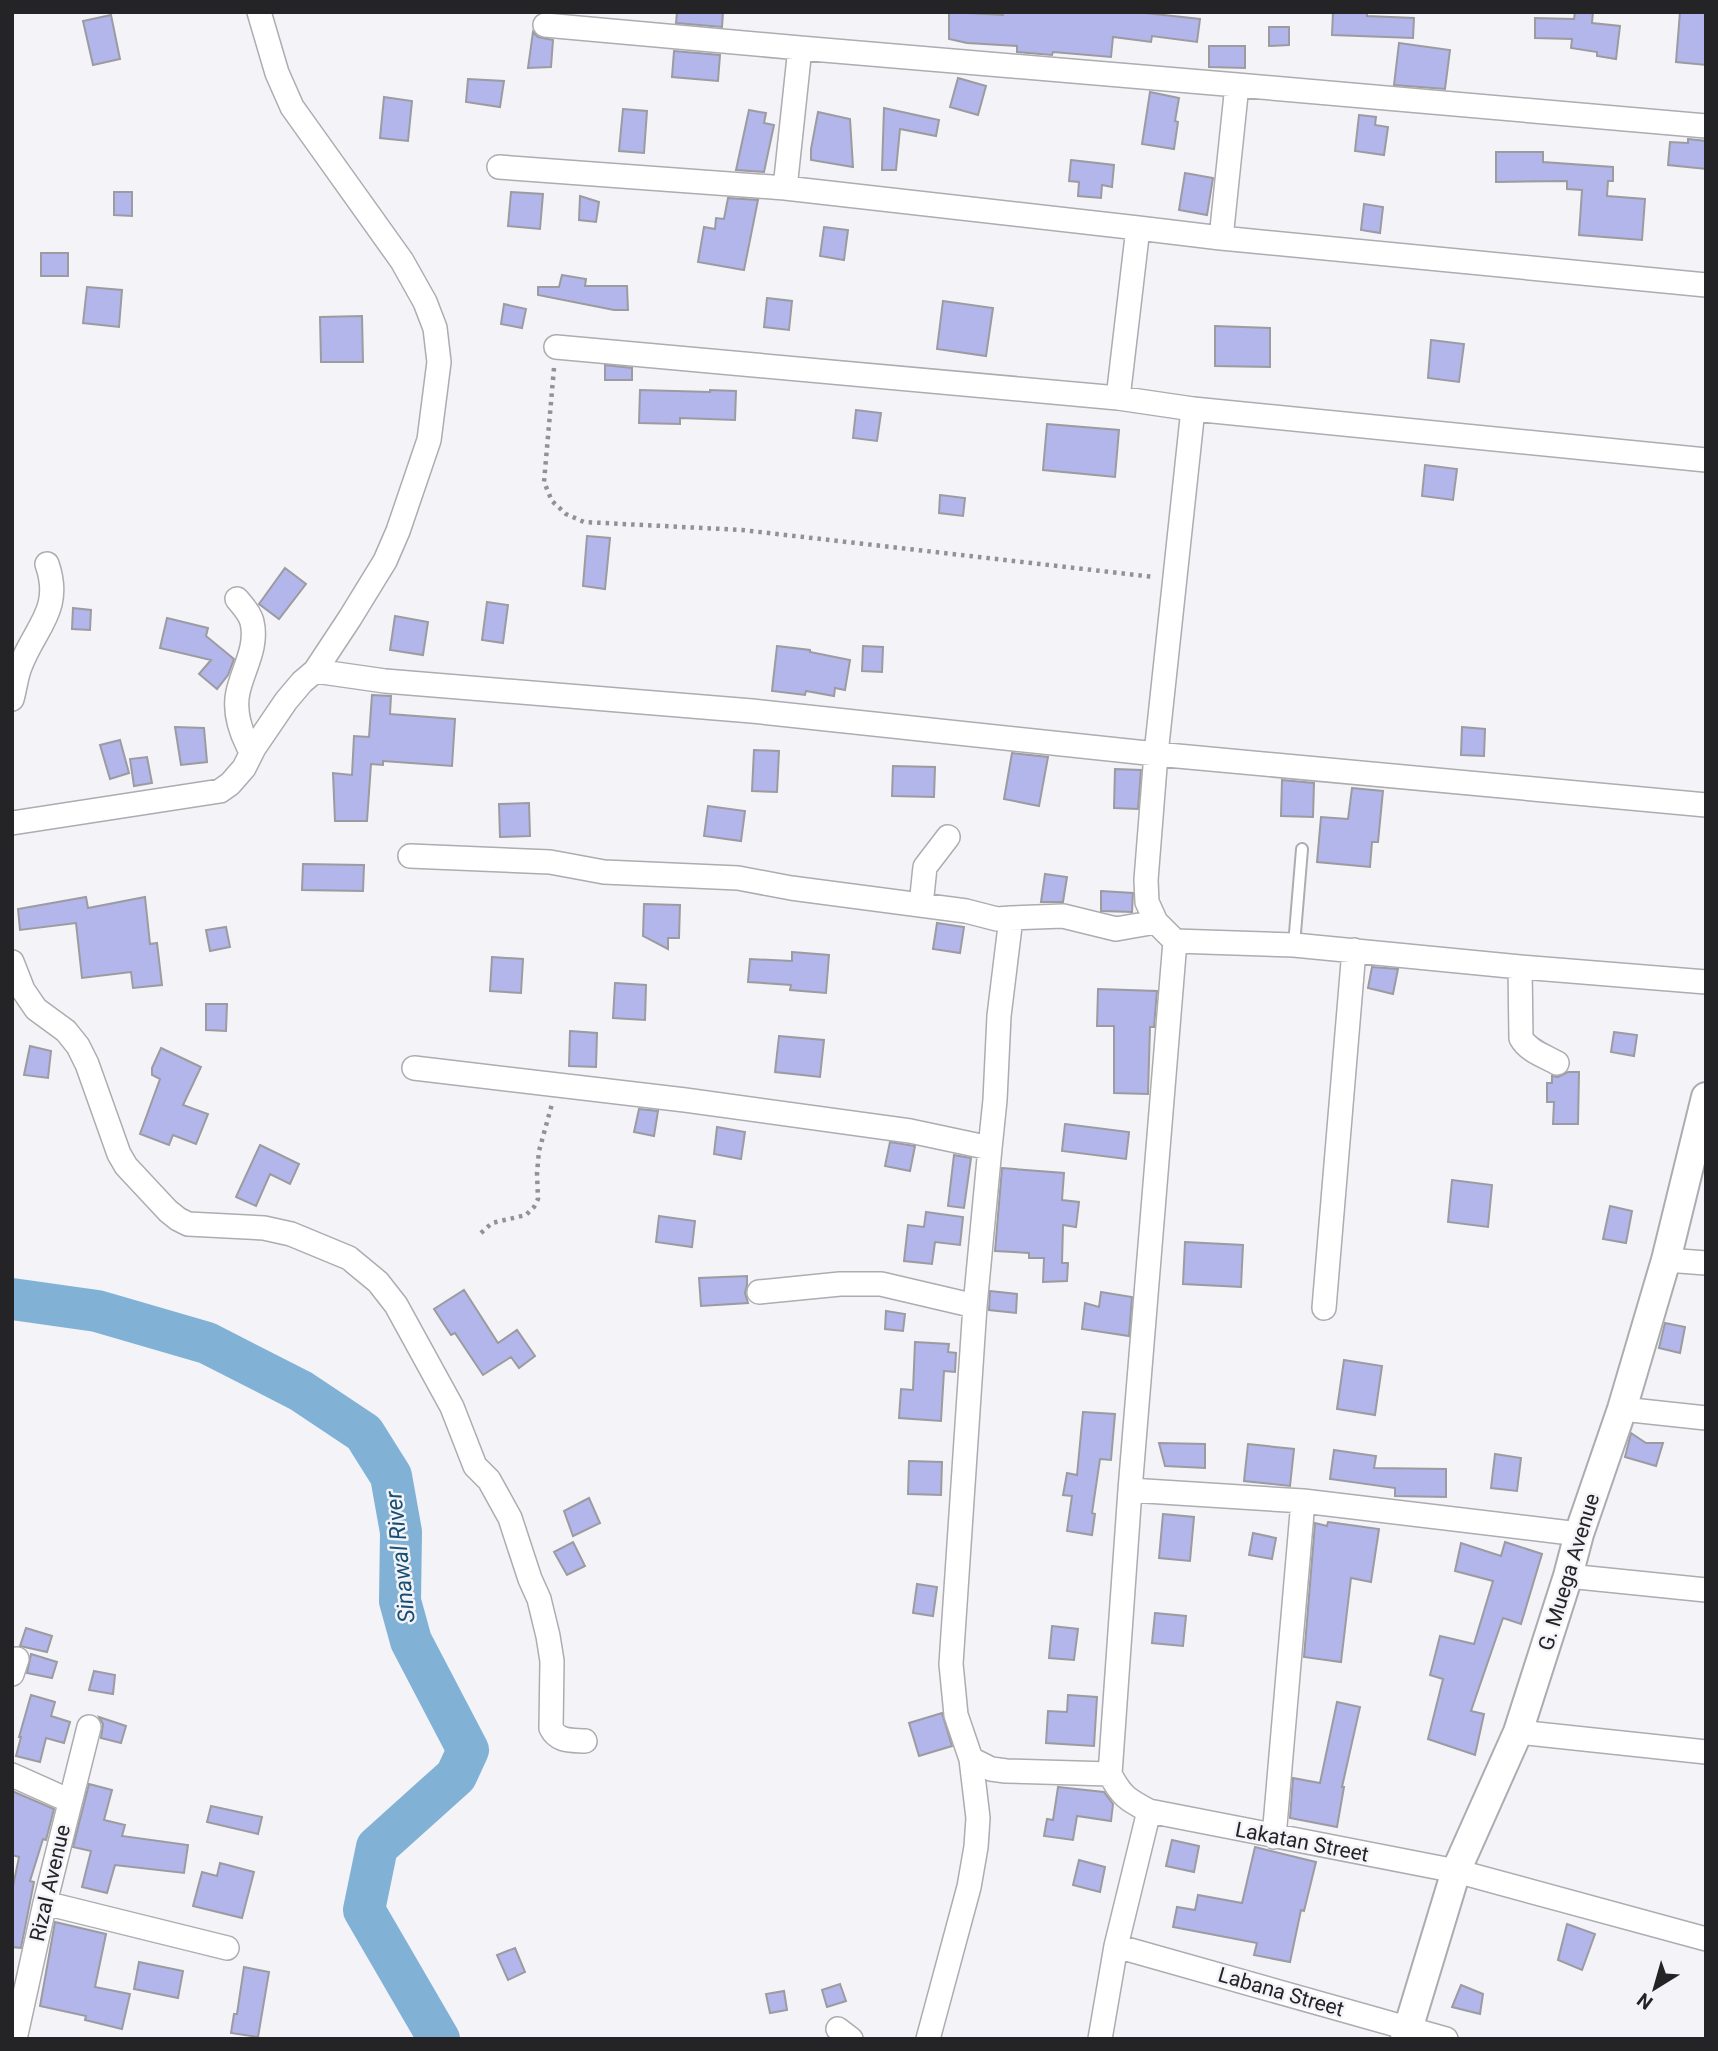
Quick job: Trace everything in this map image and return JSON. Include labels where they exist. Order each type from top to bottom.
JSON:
[{"type":"street","points":[[12,822],[220,791],[230,783],[244,768],[254,748],[286,701],[302,682],[316,671],[365,594],[398,531],[429,440],[439,362],[435,328],[425,302],[402,261],[292,107],[277,73],[259,12]]},
{"type":"street","points":[[545,25],[1706,126]]},
{"type":"street","points":[[785,188],[800,48]]},
{"type":"street","points":[[1221,238],[1237,85]]},
{"type":"street","points":[[499,167],[785,188],[1221,238],[1706,285]]},
{"type":"street","points":[[1118,398],[1138,228]]},
{"type":"street","points":[[556,347],[1118,398],[1193,410],[1706,460]]},
{"type":"street","points":[[1193,410],[1156,754],[1146,880],[1147,902],[1156,922],[1175,942],[1294,945],[1706,982]]},
{"type":"street","points":[[12,699],[19,668],[51,605],[52,580],[47,564]]},
{"type":"street","points":[[237,599],[253,624],[252,650],[237,695],[239,727],[248,746],[254,748]]},
{"type":"street","points":[[316,671],[385,681],[752,712],[1156,754],[1706,805]]},
{"type":"street","points":[[921,905],[925,867],[948,836]]},
{"type":"street","points":[[410,856],[550,862],[604,872],[738,878],[791,888],[966,911],[997,919],[1063,916],[1116,929],[1156,922]]},
{"type":"street","points":[[928,2039],[969,1887],[976,1847],[978,1802],[971,1759],[956,1715],[951,1664],[975,1306],[996,1088],[1000,1002],[1011,918]]},
{"type":"street","points":[[1100,2039],[1116,1946],[1149,1811],[1127,1799],[1110,1774],[1130,1490],[1175,942]]},
{"type":"street","points":[[1324,1308],[1354,950]]},
{"type":"street","points":[[12,962],[23,990],[36,1009],[66,1031],[78,1046],[126,1166],[168,1211],[188,1224],[264,1228],[291,1234],[349,1258],[378,1282],[396,1305],[452,1407],[475,1466],[489,1480],[510,1518],[539,1599],[548,1636],[552,1661],[551,1728],[559,1738],[584,1741]]},
{"type":"street","points":[[1520,967],[1521,1038],[1533,1050],[1557,1063]]},
{"type":"street","points":[[414,1068],[557,1083],[911,1131],[990,1148]]},
{"type":"street","name":"G. Muega Avenue","points":[[1407,2033],[1456,1871],[1518,1732],[1568,1577],[1579,1534],[1622,1409],[1666,1260],[1706,1097]]},
{"type":"street","points":[[1666,1260],[1706,1264]]},
{"type":"street","points":[[759,1292],[840,1284],[881,1284],[975,1306]]},
{"type":"street","points":[[1622,1409],[1706,1418]]},
{"type":"street","points":[[1130,1490],[1303,1501],[1579,1534]]},
{"type":"street","points":[[1274,1837],[1303,1501]]},
{"type":"street","points":[[1568,1577],[1706,1590]]},
{"type":"street","name":"Rizal Avenue","points":[[15,2039],[44,1903],[89,1727]]},
{"type":"street","points":[[1518,1732],[1706,1752]]},
{"type":"street","points":[[971,1759],[991,1769],[1006,1771],[1110,1774]]},
{"type":"street","points":[[12,1775],[70,1801]]},
{"type":"street","name":"Lakatan Street","points":[[1149,1811],[1456,1871],[1706,1939]]},
{"type":"street","points":[[44,1903],[227,1948]]},
{"type":"street","name":"Labana Street","points":[[1116,1946],[1407,2033],[1446,2039]]},
{"type":"lane","points":[[1294,945],[1302,849]]},
{"type":"path","points":[[556,347],[544,482],[552,501],[566,514],[584,522],[742,530],[1176,579]]},
{"type":"path","points":[[481,1233],[492,1223],[526,1215],[534,1207],[538,1199],[539,1151],[557,1083]]},
{"type":"building","points":[[677,12],[723,12],[722,27],[676,23]]},
{"type":"building","points":[[949,12],[1003,15],[1003,12],[1136,12],[1200,19],[1197,42],[1152,36],[1151,42],[1113,37],[1111,57],[1017,52],[1017,46],[967,43],[949,39]]},
{"type":"building","points":[[1333,12],[1367,12],[1367,16],[1414,18],[1413,38],[1332,35]]},
{"type":"building","points":[[1575,12],[1593,12],[1592,23],[1620,26],[1616,59],[1597,56],[1597,52],[1571,48],[1572,39],[1535,38],[1535,18],[1574,19]]},
{"type":"building","points":[[1680,12],[1706,12],[1706,65],[1676,62]]},
{"type":"building","points":[[111,15],[120,59],[93,65],[83,21]]},
{"type":"building","points":[[1269,27],[1289,27],[1289,45],[1269,46]]},
{"type":"building","points":[[533,32],[538,37],[553,40],[551,67],[528,68]]},
{"type":"building","points":[[1399,43],[1450,50],[1445,89],[1394,85]]},
{"type":"building","points":[[1209,46],[1245,46],[1245,68],[1209,67]]},
{"type":"building","points":[[674,51],[720,55],[718,81],[672,77]]},
{"type":"building","points":[[958,78],[986,86],[978,115],[950,107]]},
{"type":"building","points":[[468,79],[504,81],[500,107],[466,102]]},
{"type":"building","points":[[1150,92],[1179,98],[1174,149],[1142,144]]},
{"type":"building","points":[[384,97],[412,101],[408,141],[380,138]]},
{"type":"building","points":[[884,108],[939,120],[936,136],[900,129],[896,170],[882,170]]},
{"type":"building","points":[[623,109],[647,111],[644,153],[619,151]]},
{"type":"building","points":[[749,110],[766,113],[764,123],[774,125],[764,172],[736,170]]},
{"type":"building","points":[[818,112],[850,119],[853,167],[811,160]]},
{"type":"building","points":[[1359,115],[1376,117],[1375,125],[1388,127],[1384,155],[1355,151]]},
{"type":"building","points":[[1688,139],[1706,141],[1706,169],[1668,165],[1670,142],[1688,143]]},
{"type":"building","points":[[1496,152],[1543,152],[1543,162],[1613,167],[1613,181],[1608,181],[1607,196],[1645,199],[1642,240],[1579,235],[1582,190],[1567,189],[1567,181],[1496,182]]},
{"type":"building","points":[[1071,160],[1114,165],[1112,187],[1102,185],[1101,198],[1078,196],[1079,182],[1069,181]]},
{"type":"building","points":[[1185,173],[1213,178],[1207,215],[1179,210]]},
{"type":"building","points":[[114,192],[132,192],[132,216],[114,215]]},
{"type":"building","points":[[511,192],[543,194],[540,229],[508,226]]},
{"type":"building","points":[[580,196],[599,202],[596,222],[579,220]]},
{"type":"building","points":[[728,198],[758,200],[744,270],[698,262],[704,227],[715,229],[716,218],[724,219]]},
{"type":"building","points":[[1364,204],[1383,207],[1380,233],[1361,230]]},
{"type":"building","points":[[824,227],[848,230],[844,260],[820,256]]},
{"type":"building","points":[[41,253],[68,253],[68,276],[41,276]]},
{"type":"building","points":[[562,275],[586,279],[585,286],[627,286],[628,310],[614,310],[538,295],[538,287],[559,287]]},
{"type":"building","points":[[87,287],[122,290],[119,327],[83,323]]},
{"type":"building","points":[[767,298],[792,301],[789,330],[764,327]]},
{"type":"building","points":[[943,301],[993,308],[986,356],[937,349]]},
{"type":"building","points":[[504,304],[526,309],[522,328],[501,324]]},
{"type":"building","points":[[362,316],[363,362],[321,362],[320,317]]},
{"type":"building","points":[[1215,326],[1270,328],[1270,367],[1215,366]]},
{"type":"building","points":[[1431,340],[1464,344],[1459,382],[1428,378]]},
{"type":"building","points":[[605,365],[632,368],[632,380],[605,380]]},
{"type":"building","points":[[640,390],[736,391],[735,420],[680,418],[680,424],[639,423]]},
{"type":"building","points":[[856,410],[881,413],[877,441],[853,438]]},
{"type":"building","points":[[1047,424],[1119,430],[1115,477],[1043,470]]},
{"type":"building","points":[[1425,465],[1457,469],[1453,500],[1422,496]]},
{"type":"building","points":[[940,495],[965,498],[963,516],[939,513]]},
{"type":"building","points":[[587,536],[610,538],[605,589],[583,586]]},
{"type":"building","points":[[285,568],[306,584],[279,619],[259,604]]},
{"type":"building","points":[[487,602],[508,605],[503,643],[482,640]]},
{"type":"building","points":[[73,608],[91,610],[90,630],[72,629]]},
{"type":"building","points":[[395,616],[428,622],[423,655],[390,650]]},
{"type":"building","points":[[167,618],[208,628],[206,636],[234,659],[228,675],[217,689],[199,674],[211,660],[160,648]]},
{"type":"building","points":[[777,646],[810,650],[850,660],[845,690],[835,688],[834,696],[806,691],[805,695],[772,691]]},
{"type":"building","points":[[863,646],[883,647],[882,672],[862,671]]},
{"type":"building","points":[[372,695],[391,696],[390,714],[455,719],[452,766],[383,761],[383,765],[371,764],[367,821],[335,821],[333,773],[352,775],[354,736],[369,737]]},
{"type":"building","points":[[175,727],[204,728],[207,762],[181,765]]},
{"type":"building","points":[[1462,727],[1485,729],[1484,756],[1461,755]]},
{"type":"building","points":[[120,740],[129,773],[110,779],[100,745]]},
{"type":"building","points":[[754,750],[779,751],[777,792],[752,791]]},
{"type":"building","points":[[1012,753],[1048,757],[1039,806],[1004,799]]},
{"type":"building","points":[[147,757],[152,783],[134,786],[130,759]]},
{"type":"building","points":[[893,766],[935,767],[934,797],[892,796]]},
{"type":"building","points":[[1115,769],[1141,770],[1138,809],[1114,808]]},
{"type":"building","points":[[1282,780],[1314,783],[1313,817],[1281,816]]},
{"type":"building","points":[[1352,788],[1383,791],[1378,842],[1372,842],[1370,867],[1317,862],[1321,817],[1348,819]]},
{"type":"building","points":[[529,803],[530,836],[500,837],[499,804]]},
{"type":"building","points":[[708,806],[745,811],[741,841],[704,836]]},
{"type":"building","points":[[303,864],[364,865],[363,891],[302,890]]},
{"type":"building","points":[[1045,874],[1067,877],[1063,902],[1041,902]]},
{"type":"building","points":[[1101,891],[1133,893],[1132,912],[1101,911]]},
{"type":"building","points":[[86,897],[88,908],[145,897],[150,944],[157,943],[162,985],[133,988],[131,972],[82,978],[76,923],[20,930],[18,909]]},
{"type":"building","points":[[644,904],[680,905],[679,938],[668,938],[668,949],[643,936]]},
{"type":"building","points":[[937,923],[964,927],[960,953],[933,949]]},
{"type":"building","points":[[226,927],[230,947],[210,951],[206,930]]},
{"type":"building","points":[[792,952],[829,955],[826,993],[790,990],[791,985],[748,982],[750,959],[792,961]]},
{"type":"building","points":[[492,957],[523,959],[521,993],[490,991]]},
{"type":"building","points":[[1372,967],[1398,969],[1393,994],[1368,988]]},
{"type":"building","points":[[615,983],[646,985],[645,1020],[613,1018]]},
{"type":"building","points":[[1098,989],[1157,991],[1154,1027],[1150,1027],[1148,1094],[1114,1093],[1114,1026],[1097,1026]]},
{"type":"building","points":[[206,1004],[227,1004],[226,1031],[206,1030]]},
{"type":"building","points":[[570,1031],[597,1033],[596,1067],[569,1066]]},
{"type":"building","points":[[1614,1032],[1637,1035],[1634,1056],[1611,1052]]},
{"type":"building","points":[[779,1036],[824,1040],[820,1077],[775,1072]]},
{"type":"building","points":[[30,1046],[51,1051],[48,1078],[24,1075]]},
{"type":"building","points":[[161,1048],[201,1067],[183,1105],[208,1114],[196,1144],[173,1135],[169,1145],[140,1134],[160,1079],[152,1075],[152,1068]]},
{"type":"building","points":[[1568,1072],[1579,1072],[1578,1124],[1553,1124],[1554,1102],[1547,1102],[1547,1083],[1552,1083],[1552,1076],[1558,1077]]},
{"type":"building","points":[[639,1109],[658,1111],[654,1136],[634,1132]]},
{"type":"building","points":[[1065,1124],[1129,1132],[1126,1159],[1062,1151]]},
{"type":"building","points":[[717,1127],[745,1132],[741,1159],[714,1154]]},
{"type":"building","points":[[890,1142],[915,1146],[910,1171],[885,1166]]},
{"type":"building","points":[[260,1145],[299,1164],[290,1184],[270,1174],[256,1206],[236,1197]]},
{"type":"building","points":[[954,1155],[971,1158],[964,1208],[948,1206]]},
{"type":"building","points":[[1002,1168],[1064,1173],[1062,1200],[1079,1202],[1076,1227],[1063,1225],[1062,1263],[1068,1263],[1067,1281],[1043,1282],[1044,1258],[1029,1258],[1029,1253],[995,1251]]},
{"type":"building","points":[[1452,1180],[1492,1185],[1488,1227],[1448,1222]]},
{"type":"building","points":[[1610,1206],[1632,1211],[1626,1243],[1603,1239]]},
{"type":"building","points":[[926,1212],[963,1217],[960,1245],[935,1242],[932,1264],[904,1261],[908,1225],[924,1227]]},
{"type":"building","points":[[659,1216],[695,1221],[692,1247],[656,1242]]},
{"type":"building","points":[[1185,1242],[1243,1245],[1241,1287],[1183,1284]]},
{"type":"building","points":[[747,1276],[745,1293],[748,1303],[701,1306],[699,1278]]},
{"type":"building","points":[[464,1290],[498,1343],[517,1330],[535,1356],[519,1368],[511,1357],[483,1375],[455,1333],[451,1335],[434,1309]]},
{"type":"building","points":[[990,1291],[1017,1294],[1016,1313],[989,1310]]},
{"type":"building","points":[[1101,1292],[1132,1297],[1129,1336],[1082,1329],[1085,1303],[1099,1307]]},
{"type":"building","points":[[886,1311],[905,1314],[903,1331],[885,1329]]},
{"type":"building","points":[[1665,1323],[1685,1327],[1680,1353],[1659,1348]]},
{"type":"building","points":[[915,1342],[949,1344],[948,1352],[956,1353],[955,1372],[944,1371],[941,1421],[899,1418],[901,1389],[913,1390]]},
{"type":"building","points":[[1344,1360],[1382,1366],[1375,1415],[1337,1409]]},
{"type":"building","points":[[1083,1412],[1115,1414],[1111,1460],[1100,1459],[1092,1513],[1095,1514],[1092,1535],[1067,1531],[1072,1496],[1063,1495],[1067,1473],[1077,1475]]},
{"type":"building","points":[[1631,1433],[1646,1443],[1663,1443],[1656,1466],[1625,1457]]},
{"type":"building","points":[[1159,1443],[1205,1444],[1205,1468],[1165,1466]]},
{"type":"building","points":[[1248,1444],[1294,1449],[1290,1486],[1244,1481]]},
{"type":"building","points":[[1334,1450],[1376,1456],[1374,1468],[1446,1469],[1446,1497],[1395,1496],[1395,1488],[1330,1479]]},
{"type":"building","points":[[1495,1454],[1521,1458],[1517,1491],[1491,1488]]},
{"type":"building","points":[[909,1461],[942,1462],[941,1495],[908,1494]]},
{"type":"building","points":[[589,1498],[600,1523],[573,1536],[564,1511]]},
{"type":"building","points":[[1163,1514],[1194,1517],[1190,1561],[1159,1558]]},
{"type":"building","points":[[1328,1522],[1379,1529],[1371,1582],[1351,1578],[1341,1662],[1304,1657],[1315,1523],[1327,1526]]},
{"type":"building","points":[[1253,1533],[1276,1538],[1272,1559],[1249,1555]]},
{"type":"building","points":[[573,1542],[585,1566],[567,1575],[554,1552]]},
{"type":"building","points":[[1505,1542],[1542,1554],[1521,1624],[1503,1618],[1471,1711],[1484,1714],[1475,1755],[1428,1739],[1443,1679],[1430,1675],[1440,1636],[1474,1644],[1493,1581],[1455,1571],[1461,1543],[1501,1556]]},
{"type":"building","points":[[917,1584],[937,1587],[933,1616],[913,1613]]},
{"type":"building","points":[[1155,1613],[1186,1616],[1183,1646],[1152,1643]]},
{"type":"building","points":[[1052,1626],[1078,1629],[1074,1660],[1049,1658]]},
{"type":"building","points":[[26,1628],[52,1636],[47,1652],[20,1646]]},
{"type":"building","points":[[31,1654],[57,1662],[52,1678],[27,1673]]},
{"type":"building","points":[[94,1671],[115,1675],[113,1694],[89,1690]]},
{"type":"building","points":[[31,1695],[55,1702],[51,1716],[70,1722],[64,1743],[46,1738],[40,1762],[16,1756]]},
{"type":"building","points":[[1068,1695],[1097,1697],[1094,1746],[1046,1743],[1048,1711],[1067,1712]]},
{"type":"building","points":[[1337,1702],[1360,1707],[1342,1787],[1337,1827],[1290,1818],[1293,1778],[1320,1783]]},
{"type":"building","points":[[942,1713],[952,1746],[919,1756],[909,1723]]},
{"type":"building","points":[[99,1717],[126,1726],[121,1743],[101,1738],[103,1724]]},
{"type":"building","points":[[89,1784],[112,1790],[104,1820],[125,1825],[122,1836],[188,1845],[184,1873],[115,1865],[107,1893],[82,1887],[91,1851],[73,1847]]},
{"type":"building","points":[[1058,1787],[1104,1792],[1113,1804],[1111,1821],[1077,1816],[1073,1840],[1044,1836],[1047,1819],[1053,1820]]},
{"type":"building","points":[[12,1791],[54,1809],[46,1840],[43,1839],[30,1881],[34,1882],[21,1948],[12,1947],[12,1891],[19,1857],[12,1855]]},
{"type":"building","points":[[211,1806],[262,1817],[258,1834],[207,1822]]},
{"type":"building","points":[[1172,1840],[1199,1846],[1194,1872],[1166,1866]]},
{"type":"building","points":[[1255,1847],[1316,1862],[1304,1911],[1301,1910],[1290,1962],[1254,1955],[1257,1943],[1173,1927],[1177,1907],[1195,1910],[1198,1895],[1242,1903]]},
{"type":"building","points":[[1079,1860],[1105,1867],[1100,1892],[1073,1885]]},
{"type":"building","points":[[220,1863],[254,1872],[242,1918],[193,1906],[202,1872],[217,1876]]},
{"type":"building","points":[[55,1922],[106,1934],[95,1987],[130,1994],[122,2029],[85,2020],[86,2016],[40,2006]]},
{"type":"building","points":[[1567,1924],[1595,1934],[1582,1970],[1558,1960]]},
{"type":"building","points":[[515,1948],[525,1972],[508,1980],[497,1955]]},
{"type":"building","points":[[139,1962],[183,1971],[178,1998],[134,1989]]},
{"type":"building","points":[[244,1967],[269,1972],[258,2037],[231,2033],[234,2014],[237,2014]]},
{"type":"building","points":[[840,1984],[846,2001],[827,2007],[822,1990]]},
{"type":"building","points":[[1461,1985],[1483,1994],[1480,2014],[1452,2007]]},
{"type":"building","points":[[784,1991],[787,2010],[770,2013],[766,1994]]},
{"type":"waterway","name":"Sinawal River","points":[[12,1299],[97,1311],[207,1343],[301,1391],[364,1433],[391,1476],[401,1532],[400,1601],[411,1641],[468,1750],[456,1776],[377,1847],[364,1910],[439,2039]]}]
